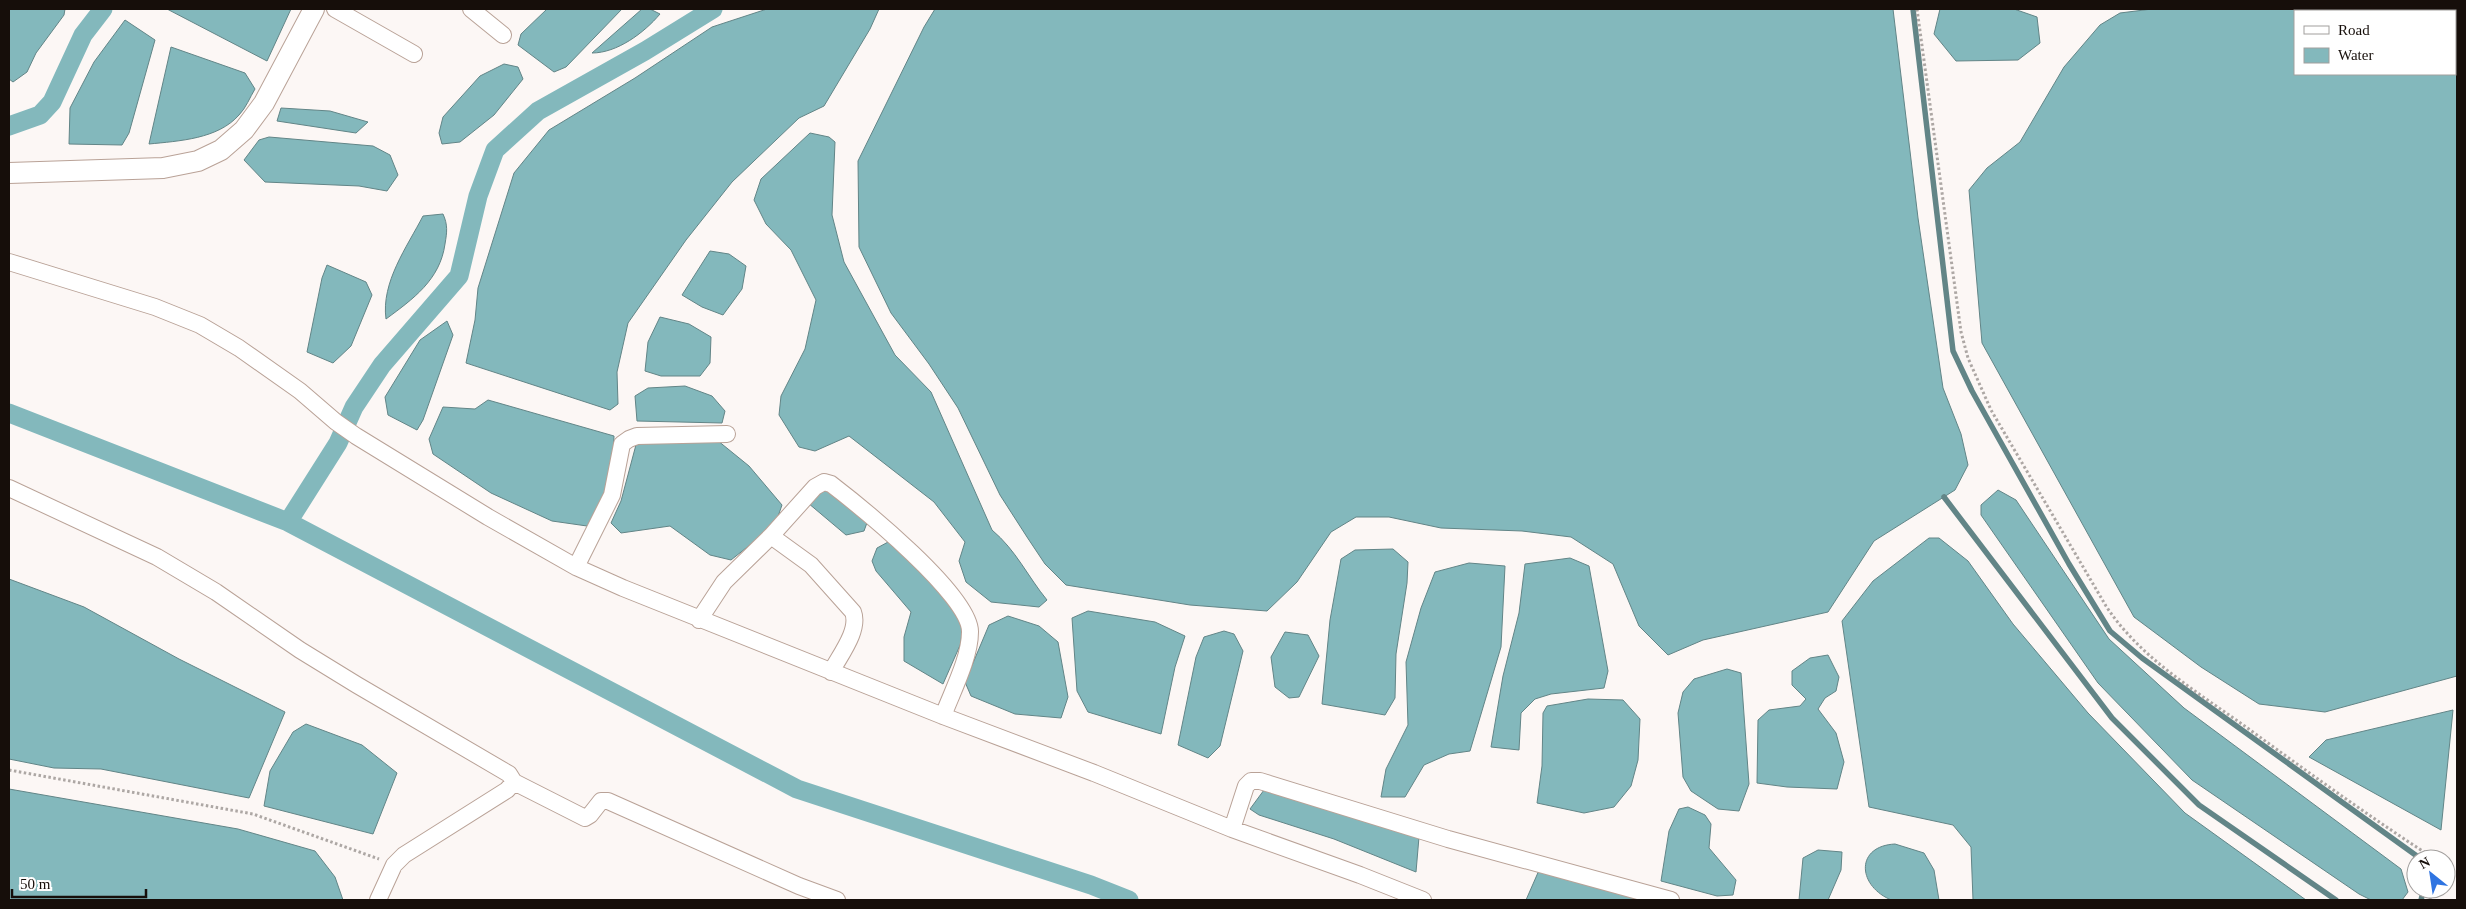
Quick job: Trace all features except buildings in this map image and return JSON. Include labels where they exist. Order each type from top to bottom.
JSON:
[{"type":"street","points":[[9,173],[164,168],[198,161],[221,150],[244,130],[264,103],[314,9]]},
{"type":"street","points":[[335,9],[414,54]]},
{"type":"street","points":[[471,9],[503,35]]},
{"type":"street","points":[[9,262],[155,307],[200,325],[239,348],[300,391],[336,422],[356,436],[488,517],[576,567],[699,620],[831,672],[1094,773],[1232,829],[1423,900]]},
{"type":"street","points":[[576,567],[612,495],[622,444],[628,438],[637,436],[727,434]]},
{"type":"street","points":[[699,620],[724,582],[771,536],[815,487],[824,482],[831,484],[896,539],[936,579],[966,617],[971,632],[966,654],[943,716]]},
{"type":"street","points":[[9,488],[157,557],[216,592],[300,650],[509,774],[514,782],[585,818],[590,815],[600,801],[608,801],[797,893],[837,900]]},
{"type":"street","points":[[771,536],[811,565],[854,612],[856,620],[853,630],[831,672]]},
{"type":"street","points":[[1232,829],[1246,786],[1251,781],[1260,781],[1448,840],[1548,865],[1671,900]]},
{"type":"street","points":[[378,900],[394,865],[418,844],[507,790],[514,782]]},
{"type":"path","points":[[1917,9],[1954,286],[1961,332],[1968,358],[1992,410],[2106,606],[2120,627],[2156,661],[2306,771],[2420,849]]},
{"type":"path","points":[[9,770],[253,814],[394,865]]},
{"type":"water","points":[[9,9],[65,9],[64,15],[36,53],[27,72],[13,82],[9,79]]},
{"type":"water","points":[[167,9],[291,9],[267,61]]},
{"type":"water","points":[[547,9],[622,9],[566,67],[554,72],[518,45],[521,34]]},
{"type":"water","points":[[642,9],[650,9],[660,14],[629,41],[611,50],[592,53]]},
{"type":"water","points":[[767,9],[879,9],[870,29],[824,106],[799,118],[732,182],[686,240],[628,323],[617,372],[618,404],[610,410],[466,363],[475,320],[478,288],[514,173],[549,130],[635,78],[712,27]]},
{"type":"water","points":[[935,9],[1893,9],[1918,218],[1943,388],[1961,434],[1968,465],[1955,490],[1874,541],[1828,612],[1703,640],[1668,655],[1639,626],[1613,564],[1571,537],[1522,531],[1441,528],[1389,517],[1356,517],[1331,532],[1297,582],[1267,611],[1190,605],[1066,585],[1045,564],[1000,495],[958,408],[929,364],[891,313],[859,247],[858,161],[924,27]]},
{"type":"water","points":[[1940,9],[2014,9],[2037,17],[2040,43],[2018,60],[1956,61],[1934,34]]},
{"type":"water","points":[[2152,9],[2457,9],[2457,676],[2325,712],[2259,704],[2201,667],[2134,617],[1982,343],[1969,190],[1987,168],[2020,142],[2064,67],[2100,25],[2120,13]]},
{"type":"water","points":[[125,20],[155,40],[129,133],[122,145],[69,144],[70,108],[94,62]]},
{"type":"water","points":[[171,47],[245,73],[255,89],[241,112],[230,123],[220,129],[197,137],[149,144]]},
{"type":"water","points":[[504,64],[518,67],[523,79],[494,115],[460,142],[442,144],[439,133],[443,117],[480,76]]},
{"type":"water","points":[[281,108],[330,111],[368,122],[356,133],[277,121]]},
{"type":"water","points":[[810,133],[829,137],[835,142],[832,215],[844,262],[895,355],[931,392],[992,530],[1008,546],[1047,600],[1039,607],[991,602],[966,582],[959,561],[965,542],[934,502],[849,436],[815,451],[799,447],[779,415],[781,396],[805,349],[816,300],[791,250],[766,224],[754,200],[761,179]]},
{"type":"water","points":[[269,137],[373,146],[390,155],[398,175],[387,191],[359,186],[265,182],[244,160],[259,140]]},
{"type":"water","points":[[443,214],[446,236],[442,257],[437,268],[424,288],[386,319],[385,305],[387,292],[403,252],[423,216]]},
{"type":"water","points":[[710,251],[729,254],[746,266],[742,289],[723,315],[702,307],[682,295]]},
{"type":"water","points":[[327,265],[366,282],[372,295],[351,346],[333,363],[307,352],[322,278]]},
{"type":"water","points":[[660,317],[689,324],[711,337],[710,363],[700,376],[661,376],[645,371],[648,342]]},
{"type":"water","points":[[447,321],[453,335],[423,420],[417,430],[388,415],[385,397],[420,340]]},
{"type":"water","points":[[685,386],[712,396],[725,411],[722,423],[637,421],[635,396],[648,388]]},
{"type":"water","points":[[488,400],[614,436],[612,488],[594,527],[552,521],[491,493],[433,454],[429,439],[443,407],[475,409]]},
{"type":"water","points":[[712,436],[749,466],[782,505],[775,525],[731,560],[710,555],[670,526],[621,533],[611,523],[621,501],[637,441]]},
{"type":"water","points":[[822,485],[868,520],[864,531],[846,535],[808,503]]},
{"type":"water","points":[[1998,490],[2016,500],[2109,639],[2184,708],[2401,869],[2406,885],[2406,895],[2402,900],[2371,900],[2359,894],[2192,780],[2098,683],[1981,515],[1981,505]]},
{"type":"water","points":[[1929,538],[1939,538],[1968,561],[2013,624],[2088,713],[2185,813],[2306,900],[1973,900],[1971,847],[1953,825],[1869,807],[1842,621],[1873,581]]},
{"type":"water","points":[[890,541],[963,616],[961,643],[943,684],[904,661],[904,637],[911,612],[876,571],[872,561],[877,548]]},
{"type":"water","points":[[1393,549],[1408,562],[1407,583],[1396,654],[1395,698],[1385,715],[1322,704],[1330,620],[1341,559],[1355,550]]},
{"type":"water","points":[[1570,558],[1589,566],[1608,671],[1604,688],[1551,694],[1535,699],[1521,713],[1519,750],[1491,747],[1503,676],[1519,613],[1525,564]]},
{"type":"water","points":[[1469,563],[1505,566],[1501,647],[1470,751],[1449,754],[1424,765],[1405,797],[1381,797],[1386,769],[1408,725],[1406,662],[1421,608],[1435,572]]},
{"type":"water","points":[[9,579],[84,607],[179,659],[285,712],[249,798],[101,769],[54,768],[9,759]]},
{"type":"water","points":[[1088,611],[1155,622],[1185,636],[1175,667],[1161,734],[1088,712],[1077,691],[1072,618]]},
{"type":"water","points":[[1008,616],[1039,626],[1058,642],[1068,697],[1061,718],[1015,714],[971,696],[965,682],[989,625]]},
{"type":"water","points":[[1224,631],[1234,634],[1243,651],[1220,746],[1208,758],[1178,745],[1196,657],[1204,637]]},
{"type":"water","points":[[1285,632],[1308,635],[1319,656],[1299,697],[1289,698],[1275,687],[1271,657]]},
{"type":"water","points":[[1828,655],[1839,677],[1836,691],[1825,698],[1818,709],[1836,733],[1844,762],[1837,789],[1787,787],[1757,783],[1758,720],[1769,710],[1800,706],[1806,699],[1792,685],[1792,671],[1810,658]]},
{"type":"water","points":[[1727,669],[1741,673],[1749,784],[1739,811],[1718,809],[1691,791],[1683,777],[1678,713],[1683,692],[1694,679]]},
{"type":"water","points":[[1588,699],[1623,700],[1640,719],[1638,760],[1631,786],[1614,807],[1584,813],[1537,803],[1542,766],[1543,713],[1547,706]]},
{"type":"water","points":[[2453,710],[2441,830],[2309,757],[2326,740]]},
{"type":"water","points":[[306,724],[362,745],[397,773],[373,834],[264,806],[270,771],[293,732]]},
{"type":"water","points":[[9,789],[238,829],[315,851],[335,877],[343,900],[9,900]]},
{"type":"water","points":[[1264,790],[1419,837],[1416,872],[1334,839],[1259,815],[1250,809]]},
{"type":"water","points":[[1688,807],[1705,815],[1711,824],[1709,848],[1736,880],[1733,895],[1717,896],[1661,881],[1669,831],[1679,809]]},
{"type":"water","points":[[1895,844],[1924,853],[1934,870],[1939,900],[1905,902],[1893,900],[1878,892],[1871,884],[1865,867],[1868,858],[1873,851],[1882,846]]},
{"type":"water","points":[[1818,850],[1842,852],[1841,870],[1828,900],[1799,900],[1803,858]]},
{"type":"water","points":[[1540,868],[1642,900],[1526,900]]},
{"type":"waterway","points":[[9,126],[40,115],[52,102],[83,35],[103,9]]},
{"type":"waterway","points":[[288,522],[338,443],[354,407],[382,365],[459,276],[478,196],[495,150],[538,111],[645,51],[713,9]]},
{"type":"waterway","points":[[1913,9],[1953,351],[1972,391],[2069,564],[2110,631],[2142,658],[2407,849]]},
{"type":"waterway","points":[[9,413],[288,522],[797,789],[1091,885],[1129,900]]},
{"type":"waterway","points":[[1944,497],[2112,718],[2199,805],[2336,900]]}]
